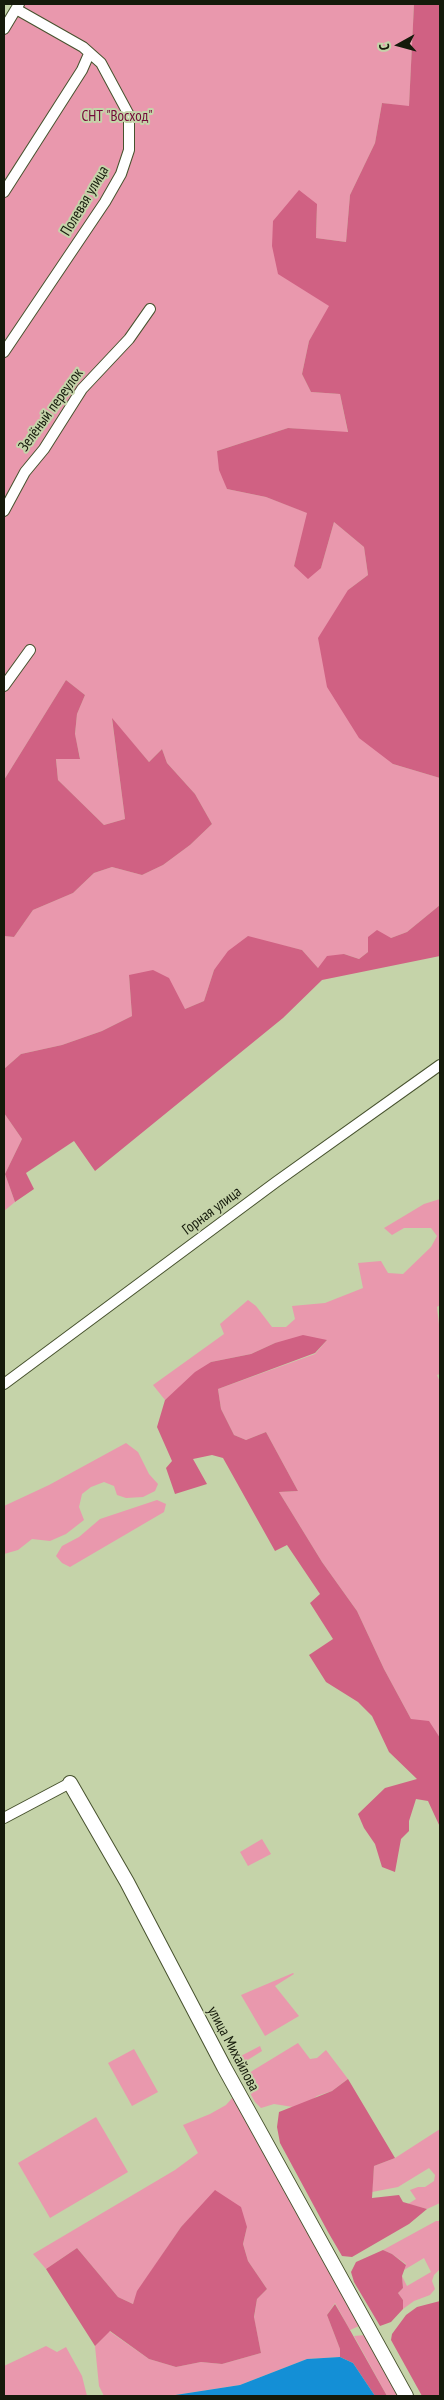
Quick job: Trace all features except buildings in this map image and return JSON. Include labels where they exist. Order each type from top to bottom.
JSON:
[{"type":"street","points":[[4,29],[18,6]]},
{"type":"street","name":"Полевая улица","points":[[4,352],[106,202],[121,174],[129,150],[129,115],[101,63],[83,47],[18,6]]},
{"type":"street","points":[[4,192],[82,70],[89,54]]},
{"type":"street","name":"Зелёный переулок","points":[[4,511],[25,472],[44,449],[82,388],[129,339],[150,309]]},
{"type":"street","points":[[4,686],[30,650]]},
{"type":"street","name":"Горная улица","points":[[4,1384],[276,1182],[440,1065]]},
{"type":"street","name":"улица Михайлова","points":[[4,1818],[70,1783],[127,1882],[229,2075],[406,2396]]},
{"type":"green space","name":"СНТ \"Восход\"","points":[[19,4],[414,4],[409,107],[382,103],[375,143],[350,195],[346,242],[316,238],[317,204],[307,291],[330,306],[309,341],[302,374],[311,392],[340,394],[348,433],[288,428],[217,451],[227,489],[266,497],[308,513],[294,566],[321,568],[334,522],[364,547],[368,575],[348,590],[393,764],[440,778],[440,905],[407,932],[391,938],[368,937],[368,952],[359,959],[344,954],[318,968],[302,950],[247,937],[214,970],[204,1001],[185,1009],[129,975],[132,1016],[102,1031],[62,1045],[21,1054],[4,1069],[4,936],[14,937],[33,910],[73,893],[94,873],[112,867],[142,875],[163,865],[190,845],[212,824],[195,794],[167,763],[162,749],[149,762],[112,719],[125,819],[104,825],[58,780],[56,758],[80,758],[75,735],[77,714],[85,695],[66,680],[4,780],[4,29]]},
{"type":"green space","points":[[4,1113],[22,1139],[5,1174],[15,1202],[4,1211]]},
{"type":"green space","points":[[440,1199],[440,1305],[437,1307],[440,1333],[440,1374],[437,1375],[440,1382],[439,1739],[411,1719],[384,1669],[357,1611],[322,1562],[279,1492],[298,1491],[266,1432],[246,1440],[234,1435],[221,1409],[218,1389],[315,1354],[327,1340],[275,1343],[251,1354],[211,1362],[165,1400],[153,1385],[224,1334],[220,1324],[248,1300],[256,1306],[272,1327],[286,1327],[295,1319],[292,1306],[325,1303],[363,1288],[358,1263],[381,1261],[388,1273],[403,1274],[431,1247],[437,1236],[431,1228],[404,1228],[392,1235],[384,1228],[424,1204]]},
{"type":"green space","points":[[126,1443],[138,1452],[149,1474],[158,1484],[155,1491],[143,1497],[126,1498],[117,1495],[114,1486],[104,1482],[91,1487],[82,1494],[79,1507],[84,1520],[66,1534],[50,1541],[32,1539],[18,1550],[4,1554],[4,1506],[49,1485]]},
{"type":"green space","points":[[157,1500],[166,1504],[164,1512],[70,1567],[62,1563],[56,1556],[62,1546],[79,1537],[100,1519]]},
{"type":"green space","points":[[262,1839],[271,1854],[248,1866],[240,1852]]},
{"type":"green space","points":[[293,1973],[275,1986],[299,2016],[265,2036],[241,1995]]},
{"type":"green space","points":[[298,2043],[310,2059],[317,2058],[326,2050],[348,2079],[332,2091],[317,2096],[309,2102],[293,2107],[274,2104],[261,2108],[255,2102],[243,2080],[252,2071]]},
{"type":"green space","points":[[260,2046],[262,2051],[238,2066],[235,2059]]},
{"type":"green space","points":[[134,2049],[158,2092],[132,2106],[108,2063]]},
{"type":"green space","points":[[234,2096],[359,2326],[350,2330],[335,2303],[327,2315],[340,2349],[340,2357],[307,2359],[240,2385],[169,2396],[104,2396],[99,2386],[95,2346],[109,2331],[149,2359],[176,2367],[201,2362],[222,2364],[261,2353],[254,2318],[257,2299],[267,2289],[248,2261],[243,2244],[247,2227],[198,2211],[181,2227],[138,2291],[133,2304],[118,2297],[77,2248],[46,2269],[33,2254],[175,2170],[198,2153],[183,2125],[226,2105]]},
{"type":"green space","points":[[96,2117],[128,2172],[50,2218],[18,2163]]},
{"type":"green space","points":[[440,2129],[440,2203],[427,2209],[408,2204],[416,2199],[410,2190],[425,2187],[434,2181],[435,2175],[429,2168],[398,2187],[372,2192],[374,2166],[395,2158]]},
{"type":"green space","points":[[436,2221],[440,2221],[440,2269],[434,2275],[432,2281],[435,2289],[430,2295],[414,2301],[403,2309],[403,2300],[398,2293],[403,2288],[402,2276],[407,2286],[431,2272],[424,2258],[404,2270],[406,2264],[383,2250]]},
{"type":"green space","points":[[365,2335],[400,2396],[387,2396],[354,2336]]},
{"type":"green space","points":[[46,2346],[57,2352],[66,2347],[82,2376],[87,2396],[4,2396],[4,2366]]},
{"type":"shaded area","points":[[414,4],[440,4],[440,778],[393,764],[359,738],[327,687],[318,638],[348,590],[368,575],[364,547],[334,522],[321,568],[308,579],[294,566],[307,513],[266,497],[227,489],[219,470],[217,451],[288,428],[348,432],[340,394],[311,392],[302,374],[309,341],[329,306],[278,274],[272,246],[273,221],[299,190],[317,204],[316,238],[346,242],[350,195],[375,143],[382,103],[409,106]]},
{"type":"shaded area","points":[[66,680],[85,695],[77,714],[75,734],[80,759],[56,759],[58,780],[104,825],[125,819],[112,718],[149,762],[162,749],[167,763],[195,794],[212,824],[190,845],[163,865],[142,875],[112,867],[94,873],[73,893],[33,910],[14,937],[4,936],[4,780]]},
{"type":"shaded area","points":[[440,905],[440,956],[322,980],[283,1018],[95,1171],[74,1141],[26,1173],[34,1189],[15,1202],[5,1174],[22,1139],[4,1113],[4,1069],[21,1054],[62,1045],[102,1031],[132,1016],[129,975],[153,970],[169,978],[185,1009],[204,1001],[214,970],[228,951],[248,936],[302,950],[318,968],[327,956],[344,954],[359,959],[368,952],[368,937],[377,930],[391,938],[407,932]]},
{"type":"shaded area","points":[[303,1335],[327,1340],[315,1353],[218,1389],[221,1409],[234,1435],[246,1440],[266,1432],[298,1491],[279,1492],[322,1562],[357,1611],[384,1669],[411,1719],[429,1721],[440,1738],[440,1827],[428,1801],[416,1799],[409,1821],[409,1831],[401,1839],[395,1872],[382,1867],[375,1844],[364,1828],[358,1814],[385,1788],[417,1779],[389,1752],[372,1716],[358,1702],[326,1682],[309,1655],[333,1639],[310,1603],[320,1594],[287,1545],[275,1551],[223,1458],[212,1455],[193,1459],[207,1484],[175,1494],[166,1468],[172,1461],[157,1427],[165,1400],[195,1372],[211,1362],[251,1354],[275,1343]]},
{"type":"shaded area","points":[[348,2079],[395,2158],[374,2166],[372,2198],[399,2195],[403,2202],[427,2209],[409,2224],[352,2257],[342,2256],[328,2232],[280,2143],[277,2127],[279,2112],[332,2091]]},
{"type":"shaded area","points":[[215,2190],[241,2207],[247,2227],[243,2244],[248,2261],[267,2289],[257,2299],[254,2317],[261,2353],[222,2364],[201,2362],[176,2367],[149,2359],[110,2331],[95,2346],[46,2269],[77,2248],[118,2297],[133,2304],[137,2291],[181,2227]]},
{"type":"shaded area","points":[[383,2250],[392,2254],[406,2265],[402,2276],[403,2288],[398,2293],[403,2300],[403,2309],[391,2322],[380,2326],[354,2282],[351,2272],[356,2262]]},
{"type":"shaded area","points":[[440,2301],[440,2396],[422,2396],[391,2340],[392,2334],[406,2315],[417,2307]]},
{"type":"shaded area","points":[[335,2304],[387,2396],[375,2396],[353,2363],[340,2357],[340,2349],[327,2315]]},
{"type":"water","points":[[340,2357],[353,2363],[375,2396],[169,2396],[240,2385],[307,2359]]}]
